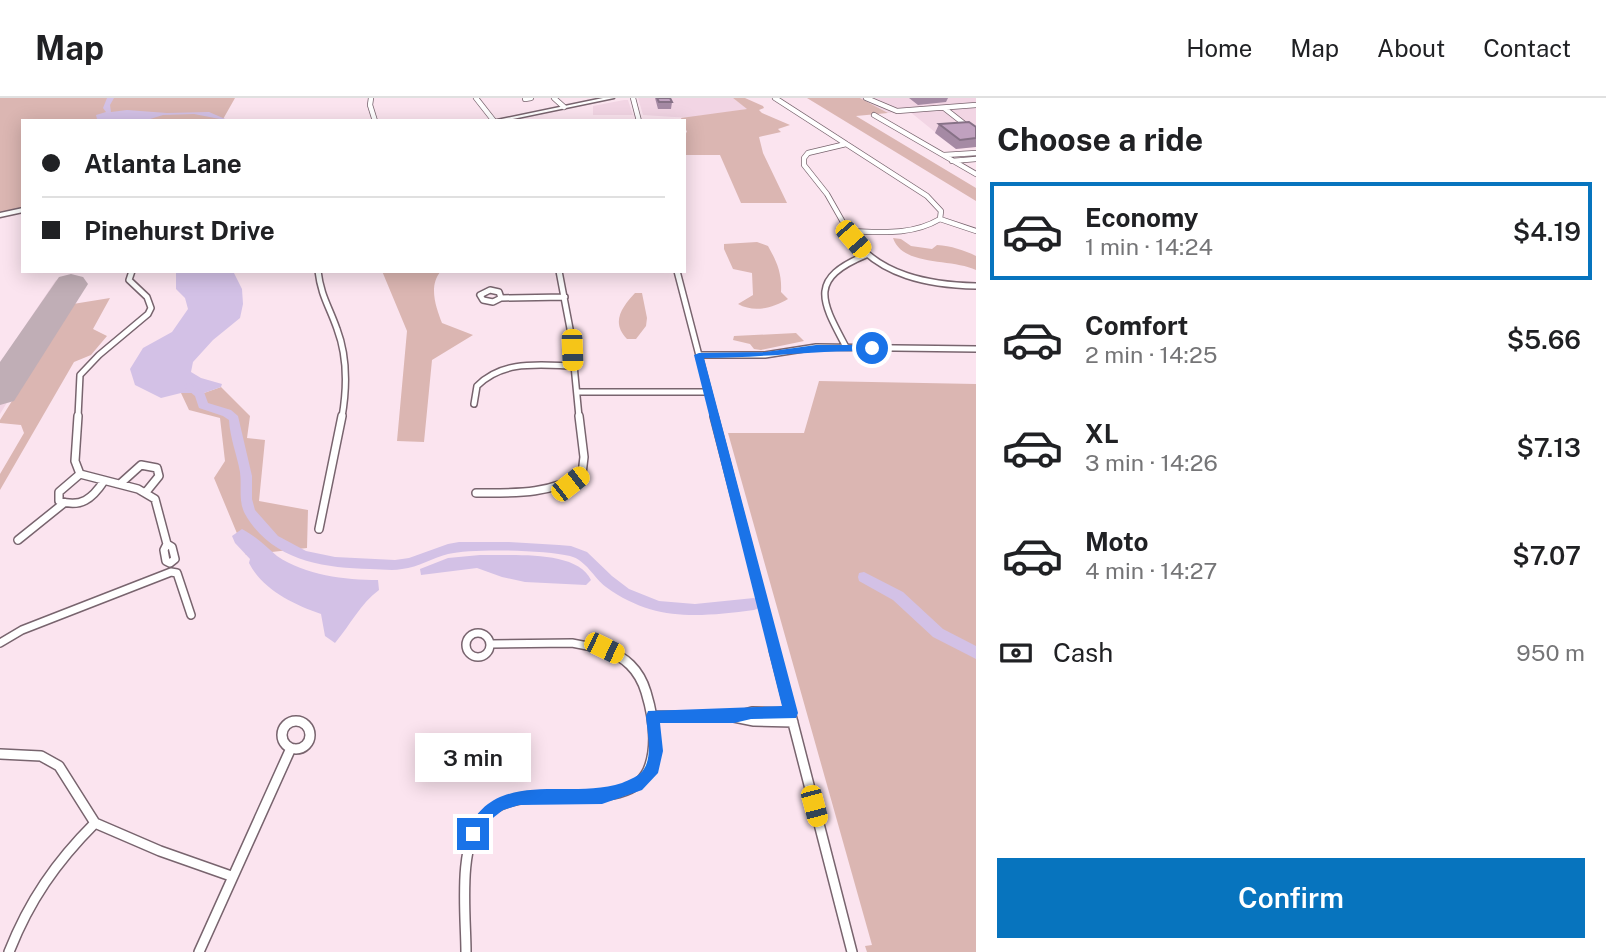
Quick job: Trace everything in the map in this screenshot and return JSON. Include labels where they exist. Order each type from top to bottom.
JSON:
[{"type":"main road","points":[[504,119],[611,98]]},
{"type":"main road","points":[[0,215],[21,210]]},
{"type":"street","points":[[372,98],[370,105],[374,119]]},
{"type":"street","points":[[476,98],[492,119]]},
{"type":"street","points":[[525,99],[531,98]]},
{"type":"street","points":[[554,98],[564,107]]},
{"type":"street","points":[[633,98],[638,119]]},
{"type":"street","points":[[775,98],[927,196],[939,207],[940,219]]},
{"type":"street","points":[[866,98],[897,111],[976,105]]},
{"type":"street","points":[[943,108],[976,132]]},
{"type":"street","points":[[874,115],[976,174]]},
{"type":"street","points":[[847,144],[808,153],[804,164],[830,198],[848,231],[866,255],[887,267],[926,281],[976,286]]},
{"type":"street","points":[[943,155],[976,153]]},
{"type":"street","points":[[952,161],[976,159]]},
{"type":"street","points":[[940,219],[976,231]]},
{"type":"street","points":[[848,231],[917,230],[940,219]]},
{"type":"street","points":[[846,347],[827,313],[822,297],[824,283],[835,270],[866,255]]},
{"type":"street","points":[[80,474],[75,461],[80,375],[99,355],[148,314],[151,308],[147,297],[129,280],[131,273]]},
{"type":"street","points":[[318,273],[321,293],[338,330],[346,367],[346,395],[319,529]]},
{"type":"street","points":[[476,493],[547,492],[570,484],[582,474],[584,457],[572,366],[572,334],[559,273]]},
{"type":"street","points":[[678,273],[852,952]]},
{"type":"street","points":[[501,298],[565,297]]},
{"type":"street","points":[[699,355],[765,355],[816,347],[976,349]]},
{"type":"street","points":[[474,404],[477,386],[499,369],[572,366]]},
{"type":"street","points":[[577,392],[708,392]]},
{"type":"street","points":[[121,483],[141,465],[150,465],[157,468],[159,475],[146,492]]},
{"type":"street","points":[[80,474],[121,483],[146,492],[155,499],[167,544]]},
{"type":"street","points":[[80,474],[60,492],[58,501],[83,504],[94,498],[104,481]]},
{"type":"street","points":[[18,540],[64,503]]},
{"type":"street","points":[[0,643],[23,630],[172,572],[177,573],[191,615]]},
{"type":"street","points":[[466,952],[467,857],[473,834],[484,816],[499,804],[519,797],[602,797],[637,785],[651,773],[656,751],[653,716],[645,685],[628,659],[604,648],[575,644],[491,644]]},
{"type":"street","points":[[653,716],[734,717],[754,721],[792,718]]},
{"type":"street","points":[[199,952],[231,876],[274,792],[291,748]]},
{"type":"street","points":[[0,754],[41,756],[59,766],[95,823],[160,851],[231,876]]},
{"type":"street","points":[[9,952],[21,919],[41,881],[61,855],[95,823]]},
{"type":"shaded area","points":[[0,98],[235,98],[223,119],[21,119],[21,208],[0,213]]},
{"type":"shaded area","points":[[107,98],[114,98],[110,105],[111,112],[209,112],[225,119],[194,114],[163,115],[150,119],[97,119],[96,115],[106,112],[103,108]]},
{"type":"shaded area","points":[[638,98],[733,98],[748,109],[690,118],[643,115]]},
{"type":"shaded area","points":[[733,98],[745,98],[763,106],[764,108],[759,110],[762,113],[790,125],[778,129],[781,132],[759,137],[763,153],[787,203],[741,203],[720,155],[686,155],[686,119],[681,118],[747,109]]},
{"type":"shaded area","points":[[807,98],[860,98],[888,113],[856,116],[976,188],[976,201]]},
{"type":"shaded area","points":[[860,98],[976,98],[976,147],[956,149],[909,111],[888,113]]},
{"type":"shaded area","points":[[628,100],[633,115],[593,115],[593,106]]},
{"type":"shaded area","points":[[893,238],[901,239],[911,246],[932,249],[937,245],[967,252],[976,256],[976,270],[917,258],[898,247]]},
{"type":"shaded area","points":[[757,242],[768,246],[780,273],[781,292],[788,299],[757,309],[738,304],[753,295],[752,273],[733,269],[724,244]]},
{"type":"shaded area","points":[[176,273],[234,273],[242,289],[243,304],[240,318],[213,340],[193,362],[191,372],[222,384],[221,387],[204,393],[181,393],[161,398],[135,385],[130,369],[143,348],[172,332],[188,309],[185,298],[176,289]]},
{"type":"shaded area","points":[[383,273],[440,273],[434,290],[442,323],[473,335],[432,360],[424,442],[397,441],[407,331]]},
{"type":"shaded area","points":[[84,277],[0,414],[0,363],[56,280]]},
{"type":"shaded area","points":[[635,293],[642,293],[646,326],[636,339],[627,339],[619,326],[620,314]]},
{"type":"shaded area","points":[[110,298],[93,329],[107,336],[91,355],[74,362],[0,490],[0,474],[24,433],[21,425],[0,423],[0,420],[73,304]]},
{"type":"shaded area","points":[[796,333],[804,341],[761,350],[733,340],[734,336]]},
{"type":"shaded area","points":[[819,381],[976,384],[976,952],[867,952],[865,946],[872,945],[728,433],[804,433]]},
{"type":"shaded area","points":[[221,387],[250,416],[247,438],[265,440],[259,501],[308,510],[307,548],[246,555],[214,478],[225,461],[220,418],[189,410],[181,393],[204,393]]},
{"type":"shaded area","points":[[242,529],[277,556],[300,568],[352,579],[378,580],[379,590],[361,608],[335,643],[325,636],[321,614],[280,595],[255,573],[249,563],[250,559],[232,536]]},
{"type":"shaded area","points":[[524,555],[557,559],[572,563],[583,570],[591,580],[586,585],[525,582],[477,568],[421,575],[420,569],[448,558]]},
{"type":"building","points":[[657,98],[670,98],[672,102],[659,102]]},
{"type":"building","points":[[969,122],[976,127],[976,138],[960,140],[939,124]]},
{"type":"waterway","points":[[188,386],[200,394],[203,405],[227,413],[234,419],[246,476],[246,499],[250,512],[274,539],[303,555],[353,564],[395,565],[459,547],[571,551],[582,555],[607,580],[625,593],[659,607],[695,610],[754,604]]},
{"type":"waterway","points":[[864,577],[898,596],[938,633],[976,653]]},
{"type":"runway","points":[[0,392],[71,284]]},
{"type":"route","points":[[473,834],[484,816],[499,804],[519,797],[602,797],[637,785],[651,773],[656,751],[653,716],[734,717],[751,712],[791,713],[699,355],[765,355],[816,347],[872,348]]}]
